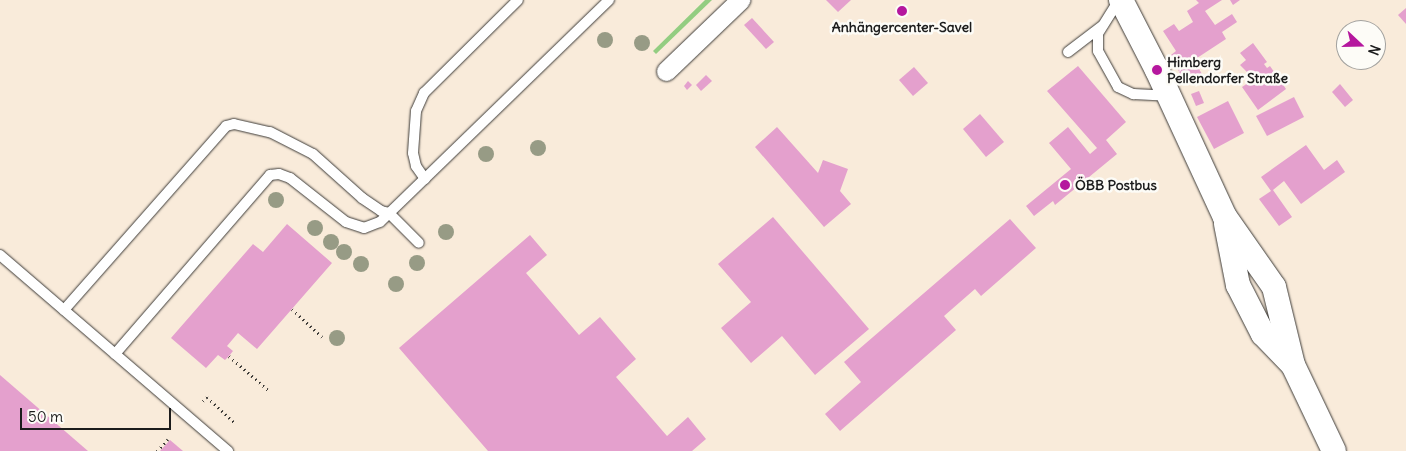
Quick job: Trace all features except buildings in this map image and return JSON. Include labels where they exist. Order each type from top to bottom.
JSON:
[{"type":"street","points":[[666,71],[740,0]]},
{"type":"street","points":[[1120,0],[1169,96],[1225,217],[1274,287],[1293,365],[1334,451]]},
{"type":"street","points":[[1225,217],[1238,285],[1263,334],[1293,365]]},
{"type":"lane","points":[[425,179],[416,166],[413,153],[416,111],[424,93],[518,0]]},
{"type":"lane","points":[[115,354],[270,176],[279,174],[290,178],[338,216],[355,225],[364,228],[380,222],[609,0]]},
{"type":"lane","points":[[1120,0],[1098,34],[1098,52],[1118,87],[1133,94],[1169,96]]},
{"type":"lane","points":[[1068,52],[1102,26]]},
{"type":"lane","points":[[64,310],[226,126],[234,124],[270,132],[313,154],[362,198],[381,211],[389,213],[419,243]]},
{"type":"lane","points":[[0,255],[228,451]]},
{"type":"path","points":[[292,309],[322,337]]},
{"type":"path","points":[[229,356],[268,390]]},
{"type":"path","points":[[203,402],[207,397],[234,422]]},
{"type":"path","points":[[157,451],[168,439]]},
{"type":"green space","points":[[705,0],[712,0],[656,54],[653,51]]},
{"type":"place","name":"Anhängercenter-Savel","points":[[902,11]]},
{"type":"place","name":"Himberg Pellendorfer Straße","points":[[1157,70]]},
{"type":"place","name":"ÖBB Postbus","points":[[1065,185]]}]
